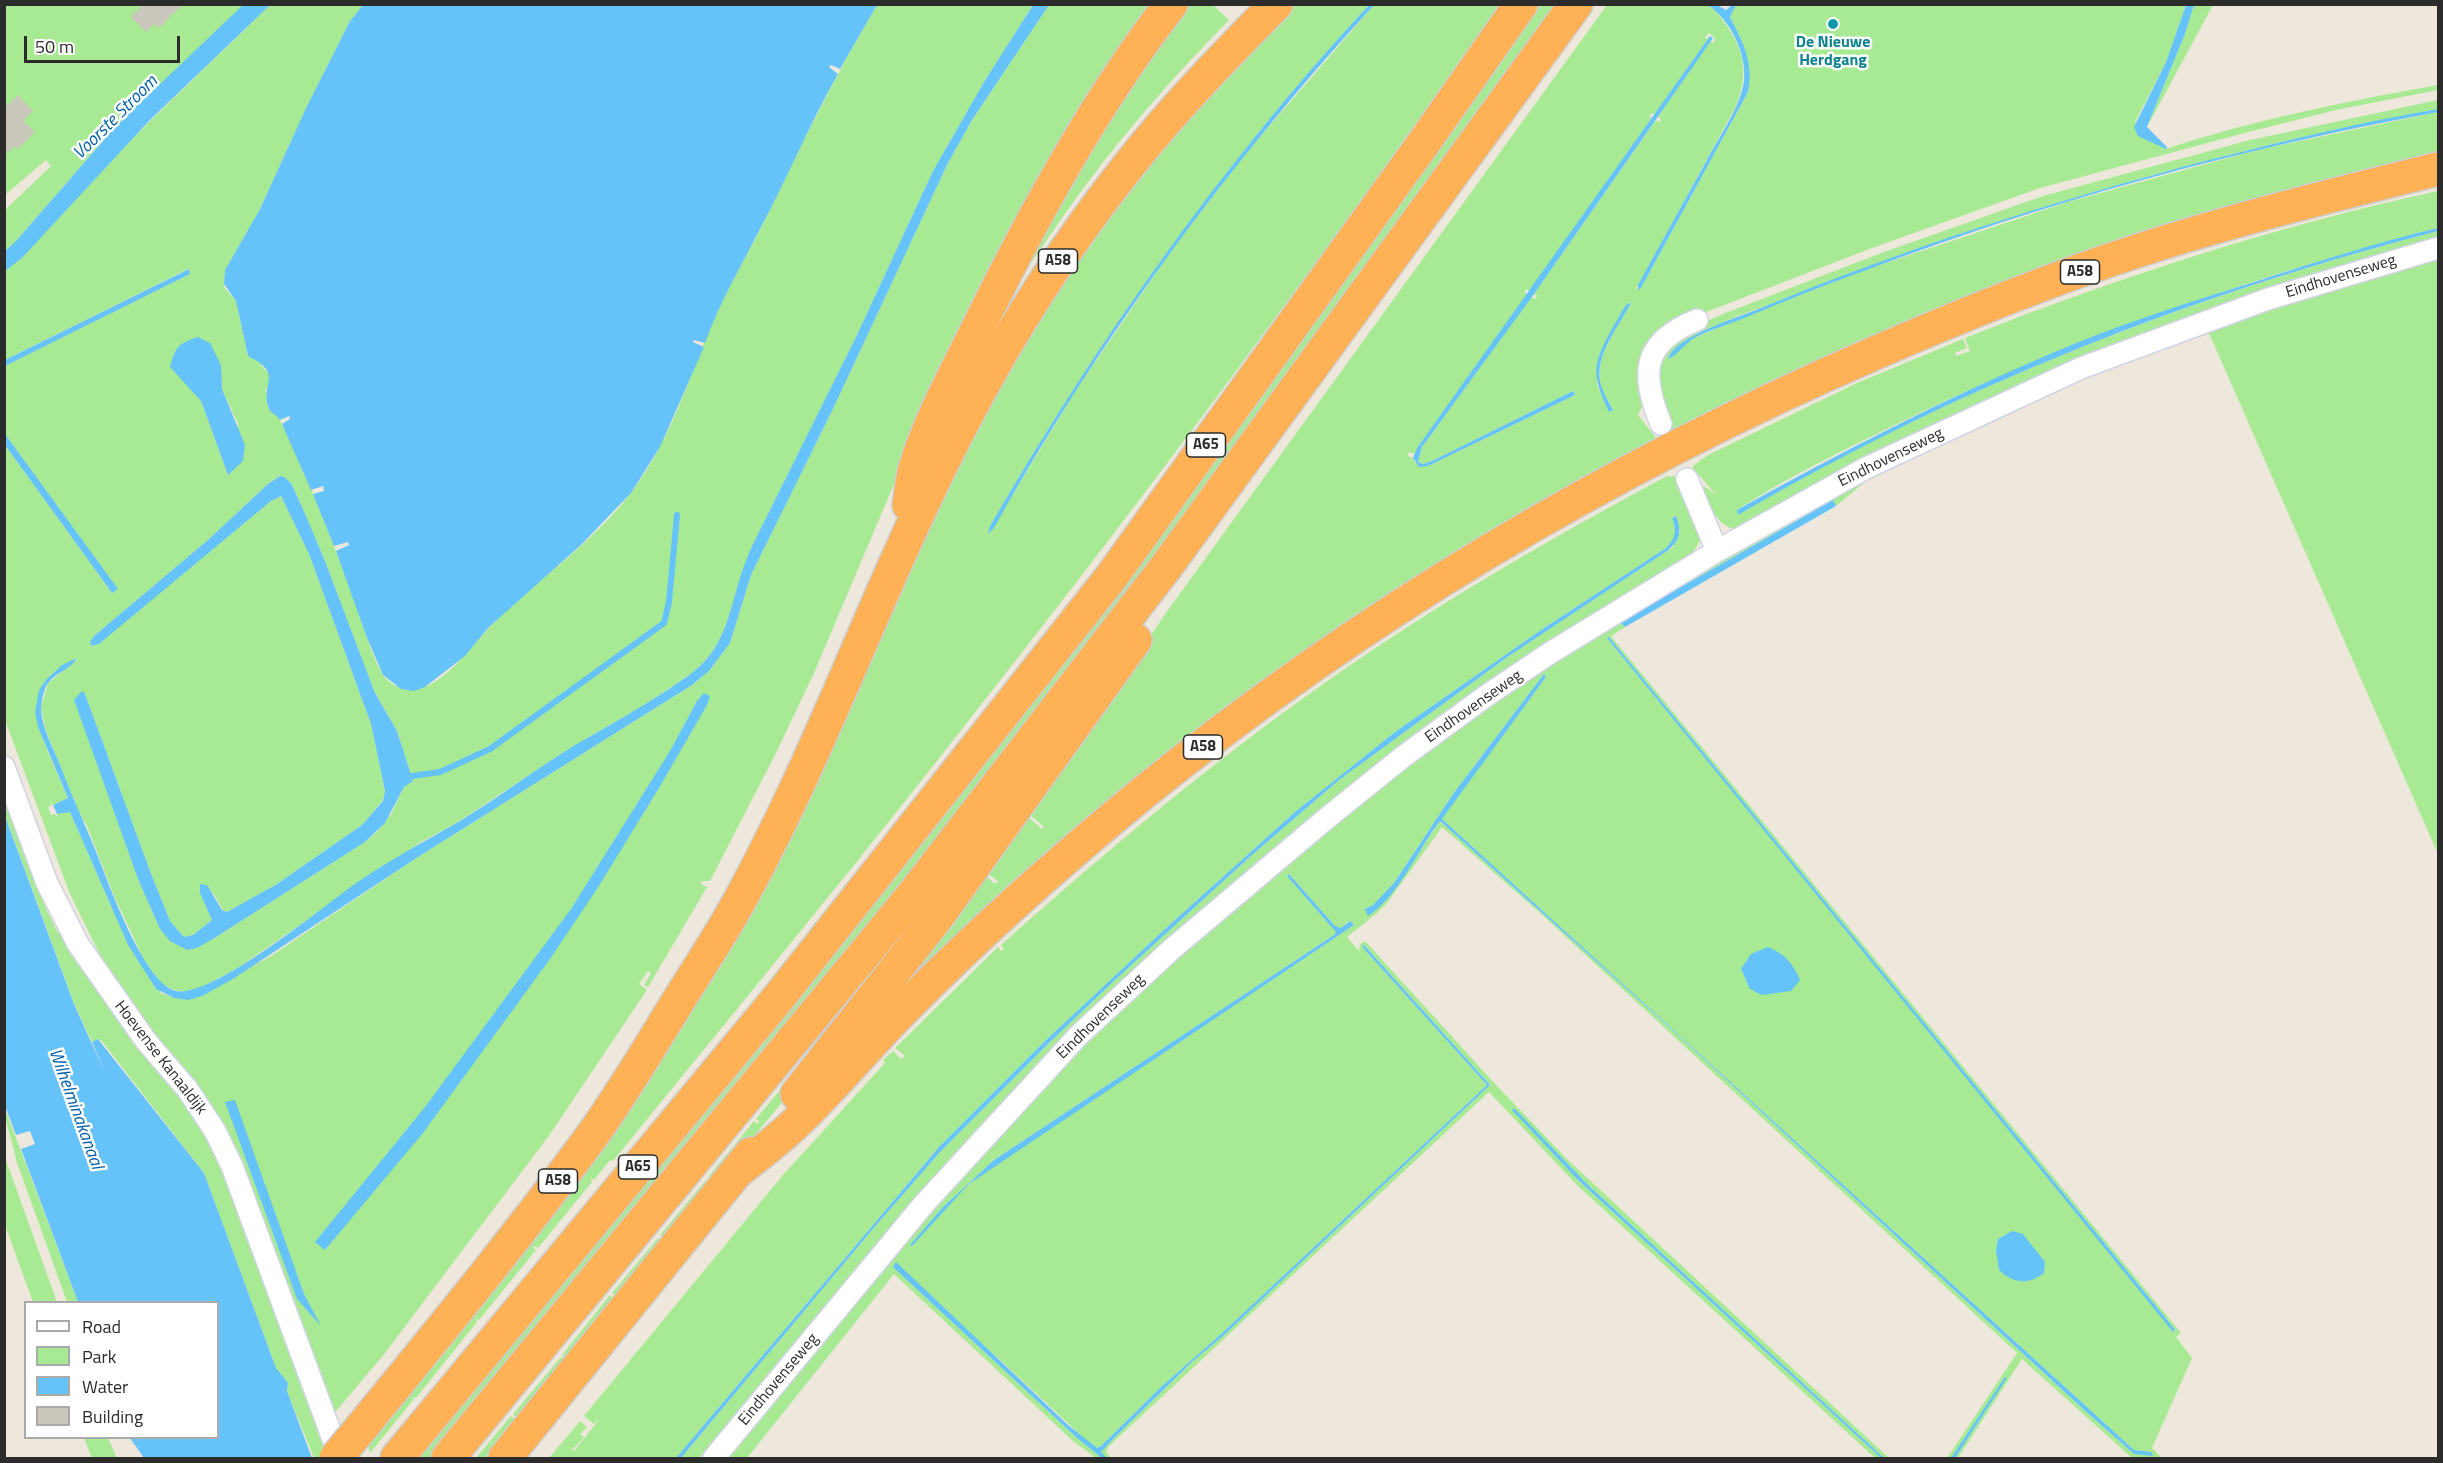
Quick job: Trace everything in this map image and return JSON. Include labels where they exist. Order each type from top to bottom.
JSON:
[{"type":"highway","points":[[899,557],[915,469],[943,399],[1013,257],[1088,128],[1171,4]]},
{"type":"highway","name":"A58","points":[[338,1458],[510,1245],[596,1130],[640,1064],[730,917],[785,814],[899,557],[963,421],[1010,338],[1067,247],[1127,167],[1199,82],[1276,4]]},
{"type":"highway","name":"A65","points":[[397,1458],[780,996],[1112,576],[1521,4]]},
{"type":"highway","name":"A65","points":[[448,1458],[900,912],[1166,567],[1576,4]]},
{"type":"highway","name":"A58","points":[[738,1171],[796,1122],[904,1008],[1035,885],[1144,792],[1260,704],[1351,640],[1536,523],[1670,449],[1755,407],[1955,318],[2132,253],[2238,220],[2439,169]]},
{"type":"highway","name":"A58","points":[[505,1458],[738,1171],[939,916],[1125,656],[1141,629],[1166,567]]},
{"type":"street","name":"Eindhovenseweg","points":[[714,1458],[924,1204],[1079,1035],[1172,949],[1335,811],[1404,756],[1477,703],[1550,653],[1717,551],[1866,468],[2081,368],[2268,299],[2439,248]]},
{"type":"street","points":[[1661,424],[1650,399],[1647,373],[1656,348],[1669,334],[1697,321]]},
{"type":"street","points":[[1687,479],[1717,551]]},
{"type":"street","name":"Hoevense Kanaaldijk","points":[[4,766],[47,883],[78,944],[115,1000],[188,1090],[215,1131],[232,1166],[338,1458]]},
{"type":"green space","points":[[5,5],[244,5],[116,126],[5,251],[5,210],[51,166],[46,160],[5,195]]},
{"type":"green space","points":[[270,5],[363,5],[350,21],[306,108],[260,209],[225,270],[224,287],[236,301],[248,356],[257,360],[269,374],[270,380],[266,390],[268,408],[278,416],[307,479],[377,665],[389,681],[409,690],[422,688],[435,682],[447,672],[506,611],[586,541],[623,503],[638,483],[672,422],[722,302],[833,83],[877,5],[1033,5],[984,82],[933,171],[856,337],[755,540],[722,636],[710,655],[695,671],[646,704],[567,750],[458,822],[421,842],[239,967],[197,990],[184,992],[171,989],[161,983],[144,960],[115,898],[87,826],[77,810],[45,728],[41,707],[48,683],[77,660],[55,672],[43,686],[38,703],[39,721],[51,760],[68,798],[53,805],[50,799],[52,805],[48,807],[51,815],[55,814],[57,817],[57,814],[70,812],[128,945],[161,993],[174,998],[195,998],[271,956],[418,857],[692,685],[709,671],[730,643],[751,575],[832,411],[947,165],[972,120],[1049,5],[1150,5],[1048,162],[1006,235],[952,347],[814,673],[710,881],[702,881],[701,884],[707,887],[703,894],[648,987],[644,985],[651,973],[648,971],[639,984],[647,990],[548,1137],[385,1353],[332,1416],[187,1074],[136,1013],[99,953],[70,894],[5,720],[5,445],[112,593],[117,589],[5,434],[5,366],[189,274],[190,271],[188,269],[5,360],[5,270],[148,123]],"holes":[[[222,389],[238,424],[228,475],[201,401]],[[280,476],[291,483],[303,509],[375,693],[397,731],[413,781],[404,787],[391,814],[377,832],[365,842],[213,939],[189,950],[160,929],[138,879],[86,731],[85,694],[170,921],[184,937],[193,935],[212,920],[199,889],[213,893],[223,910],[227,912],[277,884],[362,825],[383,800],[385,791],[371,724],[309,554],[281,496],[271,501],[95,646],[94,636]]]},
{"type":"green space","points":[[1179,5],[1213,5],[1229,20],[1119,142],[988,320]]},
{"type":"green space","points":[[1295,5],[1369,5],[1264,126],[1165,255],[1119,321],[1031,457],[990,526],[989,534],[1076,390],[1171,251],[1246,153],[1374,5],[1499,5],[1364,196],[1226,385],[1012,665],[777,960],[613,1161],[610,1160],[594,1180],[591,1178],[592,1182],[538,1248],[535,1246],[533,1248],[536,1250],[479,1320],[476,1318],[477,1322],[416,1398],[412,1397],[414,1399],[370,1453],[368,1446],[557,1206],[1047,300],[1157,150],[1274,24]]},
{"type":"green space","points":[[1541,5],[1557,5],[1164,547],[899,887],[441,1445],[430,1458],[412,1458],[1432,159]]},
{"type":"green space","points":[[1607,5],[1708,5],[1719,14],[1733,36],[1743,66],[1742,86],[1735,108],[1636,289],[1641,288],[1748,92],[1747,63],[1742,44],[1730,17],[1736,5],[2186,5],[2166,62],[2135,122],[2165,149],[2300,112],[2438,85],[2438,90],[2336,110],[2040,188],[1872,248],[1678,323],[1640,369],[1642,407],[1638,415],[1657,439],[1573,487],[891,999],[985,875],[995,884],[998,881],[987,873],[1027,816],[1042,829],[1044,827],[1029,814],[1168,610]],"holes":[[[1709,33],[1715,38],[1713,43],[1710,41],[1658,117],[1661,120],[1659,122],[1656,120],[1534,294],[1537,296],[1534,299],[1531,297],[1422,447],[1418,462],[1423,464],[1432,461],[1573,391],[1575,395],[1428,466],[1415,463],[1413,458],[1408,456],[1409,452],[1414,454],[1527,294],[1524,292],[1527,289],[1529,291],[1607,184],[1652,118],[1649,116],[1652,113],[1654,115],[1708,39],[1705,37]],[[1628,302],[1630,305],[1607,345],[1600,367],[1602,389],[1613,410],[1610,412],[1597,385],[1599,355]]]},
{"type":"green space","points":[[2194,5],[2213,5],[2147,127],[2185,34]]},
{"type":"green space","points":[[2438,100],[2438,109],[2189,165],[2026,213],[1864,268],[1722,323],[1690,339],[1677,348],[1668,357],[1669,359],[1696,337],[1784,301],[1862,271],[2071,201],[2257,150],[2438,112],[2438,156],[1673,431],[1666,417],[1654,362],[1682,332],[1728,312],[1884,252],[2043,196],[2250,140]]},
{"type":"green space","points":[[2438,191],[2438,228],[2229,290],[2093,338],[2026,365],[1893,426],[1814,466],[1737,510],[1738,514],[1905,425],[2079,348],[2256,284],[2347,256],[2438,231],[2438,246],[2225,307],[1741,530],[1726,526],[1720,521],[1700,488],[1704,486],[1716,495],[1693,468],[1708,455],[1857,383],[1963,339],[1967,348],[1955,353],[1956,356],[1970,351],[1965,338],[2081,294],[2198,255],[2317,220]]},
{"type":"green space","points":[[2438,258],[2438,854],[2208,331],[2085,378],[1866,481],[1836,506],[1833,500],[1639,611],[1621,623],[1625,627],[1611,636],[2181,1333],[2176,1337],[2192,1358],[2152,1448],[2162,1458],[2132,1458],[2022,1359],[1958,1458],[1955,1458],[2006,1377],[1951,1458],[1947,1458],[2017,1353],[1539,912],[1442,827],[1387,903],[1347,937],[1359,951],[1360,944],[1365,941],[1496,1085],[1568,1160],[1889,1458],[1884,1458],[1587,1184],[1513,1108],[1577,1179],[1881,1458],[1875,1458],[1578,1186],[1489,1092],[1108,1447],[1106,1452],[1111,1458],[1107,1458],[1100,1452],[1192,1362],[1224,1335],[1490,1085],[1363,944],[1363,948],[1487,1085],[1220,1335],[1161,1387],[1101,1446],[1097,1448],[1087,1441],[997,1357],[893,1267],[1077,1438],[1102,1458],[1096,1458],[1073,1441],[894,1274],[747,1458],[712,1458],[1054,1069],[1316,833],[1558,655],[1882,466],[2191,330]],"holes":[[[1609,637],[2164,1316],[2174,1331],[1607,638]],[[1544,674],[1546,677],[1441,818],[2134,1450],[2151,1452],[2134,1454],[2082,1408],[1679,1036],[1440,821],[1398,883],[1375,910],[1365,909],[1373,905],[1394,883],[1453,794]],[[1289,874],[1335,926],[1341,928],[1349,921],[1354,925],[988,1170],[969,1184],[945,1208],[943,1207],[994,1160],[1334,935],[1337,932],[1287,876]]]},
{"type":"green space","points":[[1674,475],[1701,539],[1689,559],[1422,738],[936,1176],[866,1256],[699,1458],[681,1458],[941,1151],[1048,1044],[1252,855],[1339,780],[1506,658],[1673,547],[1680,531],[1675,516],[1672,517],[1675,526],[1674,537],[1666,548],[1541,630],[1395,732],[1295,812],[1046,1040],[939,1147],[676,1458],[549,1458],[580,1421],[587,1427],[580,1434],[584,1437],[573,1449],[568,1446],[574,1451],[598,1421],[593,1417],[597,1421],[594,1424],[584,1416],[783,1175],[885,1063],[883,1060],[893,1051],[901,1059],[905,1056],[895,1048],[998,947],[1001,951],[1004,949],[1001,945],[1204,773],[1364,655],[1542,545],[1667,476]]},
{"type":"green space","points":[[4,798],[47,911],[57,931],[207,1126],[330,1458],[314,1458],[287,1391],[288,1383],[276,1368],[204,1173],[101,1040],[92,1042],[74,1003],[5,815]]},
{"type":"green space","points":[[803,1062],[803,1077],[488,1458],[476,1458],[511,1416],[516,1417],[513,1414],[561,1357],[565,1358],[562,1355],[610,1295],[613,1298],[615,1296],[612,1293],[658,1238],[661,1241],[664,1238],[660,1235],[706,1180],[709,1182],[711,1180],[708,1177],[754,1121],[758,1124],[759,1121],[756,1119]]},
{"type":"green space","points":[[4,1106],[78,1301],[67,1301],[16,1160]]},
{"type":"green space","points":[[4,1157],[57,1301],[33,1301],[5,1225]]},
{"type":"green space","points":[[84,1439],[108,1439],[117,1458],[92,1458]]},
{"type":"water","points":[[244,4],[270,5],[149,121],[22,258],[5,271],[5,251],[116,126]]},
{"type":"water","points":[[363,5],[877,5],[840,69],[831,65],[829,67],[838,74],[723,300],[705,343],[694,340],[693,342],[704,347],[660,447],[631,493],[582,544],[488,628],[465,656],[425,687],[414,691],[401,689],[383,675],[367,638],[336,551],[349,545],[348,542],[334,546],[313,494],[324,491],[323,486],[311,490],[282,424],[290,419],[289,416],[280,420],[269,408],[268,373],[259,362],[248,356],[236,301],[224,284],[225,270],[260,209],[306,108],[350,21]]},
{"type":"water","points":[[1033,5],[1049,5],[972,120],[947,165],[832,411],[751,575],[730,643],[709,671],[692,685],[418,857],[233,979],[202,996],[188,1000],[174,998],[156,989],[128,945],[70,812],[57,814],[53,805],[68,798],[38,727],[35,712],[39,690],[46,680],[62,665],[77,658],[51,680],[45,689],[41,710],[45,730],[139,951],[151,970],[164,984],[176,991],[193,989],[214,981],[239,967],[378,869],[460,821],[560,754],[669,689],[701,665],[718,643],[751,549],[856,337],[933,171],[984,82]]},
{"type":"water","points":[[1369,5],[1374,5],[1268,127],[1169,255],[1077,389],[994,528],[988,534],[990,526],[1074,388],[1165,255],[1263,127]]},
{"type":"water","points":[[1708,5],[1717,5],[1726,10],[1736,5],[1730,17],[1746,53],[1750,72],[1748,92],[1638,290],[1638,285],[1729,121],[1742,91],[1744,70],[1740,49],[1730,28]]},
{"type":"water","points":[[2186,5],[2194,5],[2185,34],[2147,127],[2167,147],[2166,149],[2138,136],[2134,127],[2166,62]]},
{"type":"water","points":[[1710,36],[1713,38],[1534,294],[1422,447],[1418,462],[1423,464],[1432,461],[1573,391],[1575,395],[1428,466],[1419,467],[1413,458],[1417,448]]},
{"type":"water","points":[[2438,109],[2438,112],[2291,142],[2219,160],[2002,222],[1846,277],[1708,331],[1696,337],[1668,359],[1673,351],[1683,343],[1709,328],[1926,245],[2095,192],[2209,160],[2352,126]]},
{"type":"water","points":[[2438,228],[2438,231],[2256,284],[2078,349],[1905,425],[1738,515],[1737,510],[1891,428],[2075,344],[2200,299],[2344,254]]},
{"type":"water","points":[[189,269],[190,274],[5,366],[5,360]]},
{"type":"water","points":[[1629,302],[1630,305],[1607,345],[1600,367],[1602,388],[1613,410],[1609,412],[1599,387],[1598,359],[1607,338]]},
{"type":"water","points":[[198,337],[210,343],[221,365],[222,389],[245,445],[243,461],[228,475],[201,401],[170,367],[179,347],[186,341]]},
{"type":"water","points":[[5,434],[118,589],[112,593],[5,445]]},
{"type":"water","points":[[280,476],[291,483],[303,509],[375,693],[397,731],[413,781],[404,787],[385,823],[365,842],[213,939],[197,948],[187,950],[170,941],[160,929],[138,879],[74,700],[82,691],[170,921],[184,937],[193,935],[212,920],[200,893],[200,884],[207,885],[222,910],[227,912],[277,884],[362,825],[383,801],[385,791],[371,724],[309,554],[281,496],[271,501],[99,644],[92,646],[90,642],[94,636]]},
{"type":"water","points":[[1833,500],[1836,506],[1625,627],[1620,622]]},
{"type":"water","points":[[1676,516],[1679,535],[1667,551],[1506,658],[1339,780],[1252,855],[1115,980],[941,1151],[681,1458],[676,1458],[939,1147],[1046,1040],[1295,812],[1395,732],[1541,630],[1666,548],[1674,537],[1675,526],[1672,518]]},
{"type":"water","points":[[1609,637],[2164,1316],[2175,1330],[2173,1332],[1607,638]]},
{"type":"water","points":[[1544,674],[1546,677],[1442,819],[2134,1450],[2151,1452],[2153,1456],[2134,1454],[2082,1408],[1679,1036],[1440,821],[1399,885],[1368,916],[1365,909],[1373,905],[1394,883],[1453,794]]},
{"type":"water","points":[[704,693],[710,696],[707,705],[659,788],[597,889],[550,959],[423,1133],[325,1250],[315,1242],[425,1107],[571,909]]},
{"type":"water","name":"Wilhelminakanaal","points":[[5,816],[74,1004],[106,1075],[92,1042],[98,1039],[204,1173],[276,1368],[288,1383],[287,1391],[312,1458],[144,1458],[131,1439],[219,1439],[219,1301],[78,1301],[21,1149],[35,1144],[30,1131],[16,1135],[5,1106]]},
{"type":"water","points":[[1289,874],[1335,926],[1341,928],[1350,921],[1354,925],[969,1184],[912,1246],[910,1245],[943,1207],[994,1160],[1334,935],[1336,932],[1287,876]]},
{"type":"water","points":[[1363,944],[1490,1085],[1224,1335],[1192,1362],[1113,1439],[1101,1452],[1107,1458],[1102,1458],[1077,1438],[893,1267],[896,1262],[1068,1425],[1097,1448],[1101,1446],[1161,1387],[1220,1335],[1487,1085],[1363,948]]},
{"type":"water","points":[[1768,947],[1784,956],[1797,974],[1800,980],[1791,991],[1762,995],[1750,989],[1741,969],[1751,954]]},
{"type":"water","points":[[235,1100],[304,1294],[321,1326],[297,1299],[225,1102]]},
{"type":"water","points":[[1514,1108],[1587,1184],[1884,1458],[1881,1458],[1577,1179],[1512,1110]]},
{"type":"water","points":[[2012,1231],[2023,1234],[2045,1262],[2044,1273],[2032,1280],[2016,1280],[1999,1270],[1996,1250],[1998,1239]]},
{"type":"water","points":[[2005,1377],[2007,1378],[1955,1458],[1951,1458]]},
{"type":"building","points":[[143,4],[183,4],[159,28],[154,24],[146,32],[131,17]]},
{"type":"building","points":[[18,95],[33,111],[23,121],[35,132],[18,149],[15,146],[4,156],[4,102],[8,105]]},
{"type":"waterway","points":[[412,776],[440,772],[490,749],[664,623],[669,602],[677,515]]},
{"type":"place","name":"De Nieuwe Herdgang","points":[[1833,24]]},
{"type":"water label","name":"Voorste Stroom","points":[[116,118]]}]
